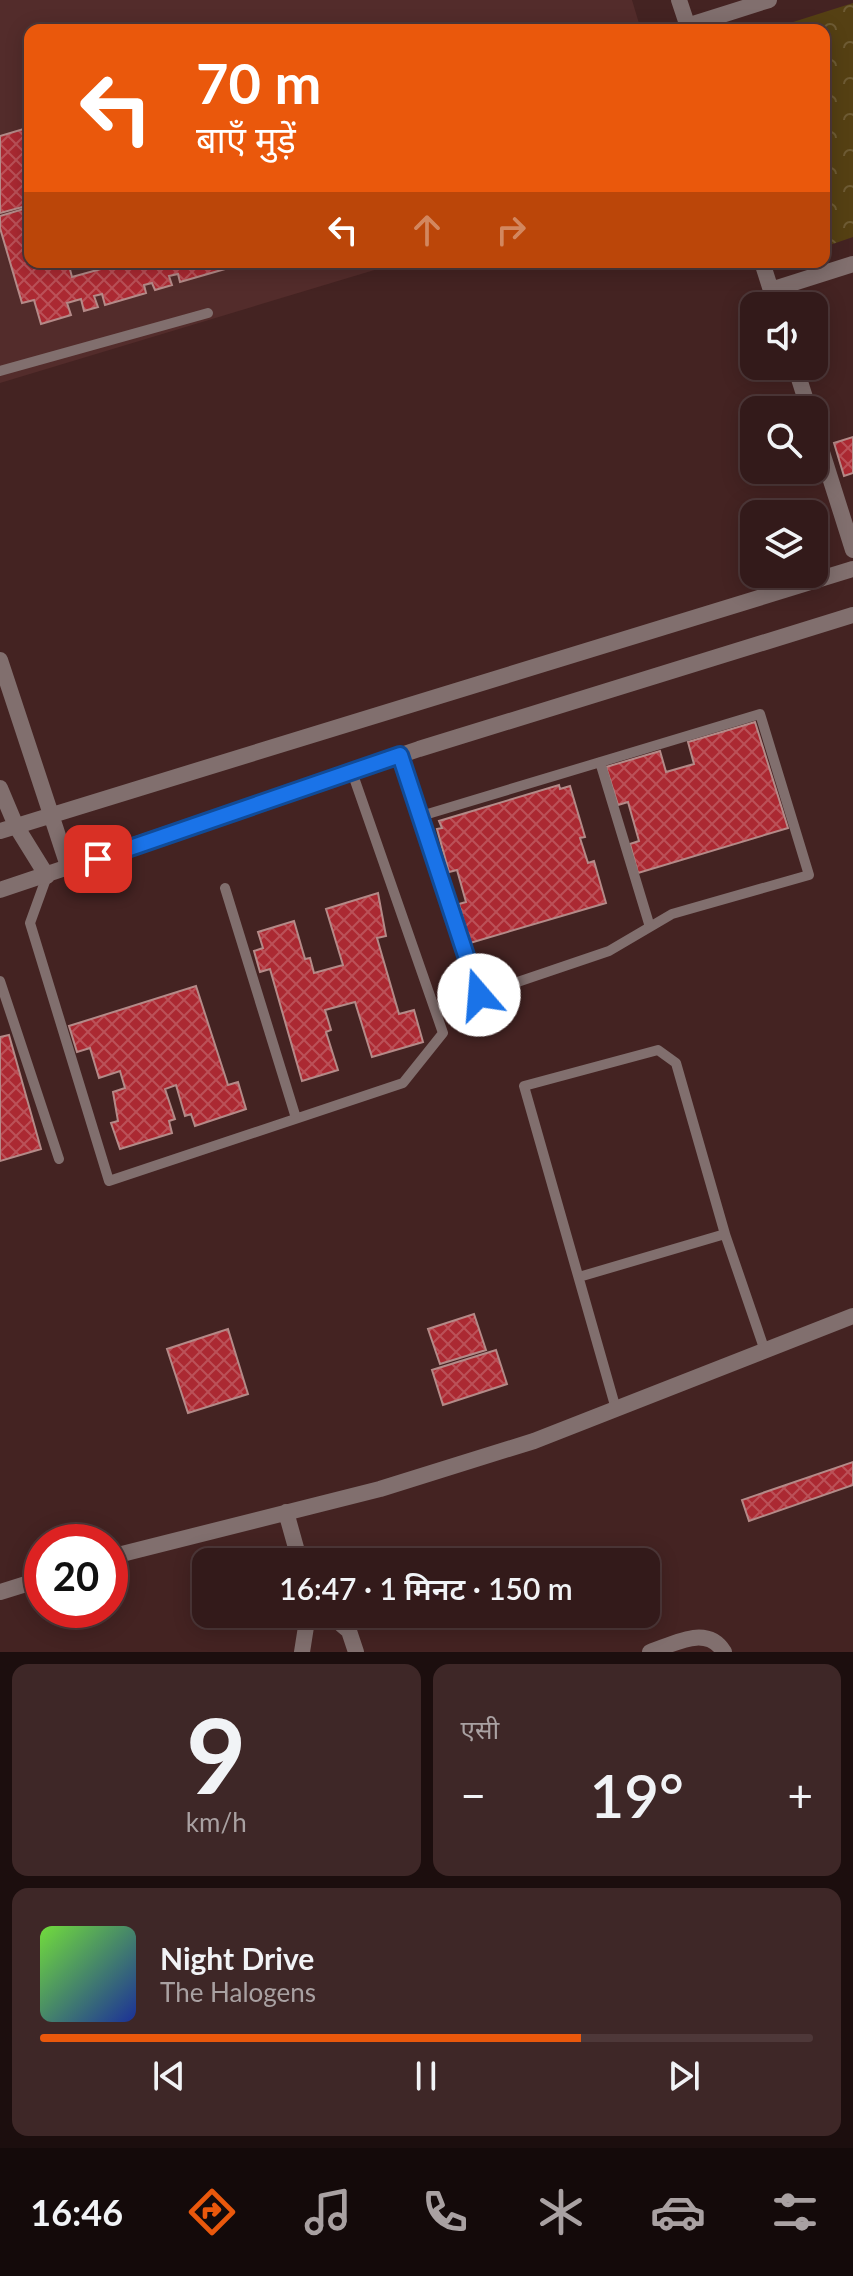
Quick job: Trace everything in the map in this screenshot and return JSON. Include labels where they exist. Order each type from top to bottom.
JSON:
[{"type":"street","points":[[679,0],[687,24]]},
{"type":"street","points":[[700,24],[769,0]]},
{"type":"street","points":[[787,292],[853,264]]},
{"type":"street","points":[[764,268],[771,292]]},
{"type":"street","points":[[828,471],[853,550]]},
{"type":"street","points":[[8,828],[853,569]]},
{"type":"street","points":[[0,890],[400,755],[853,615]]},
{"type":"street","points":[[0,660],[69,869]]},
{"type":"street","points":[[0,788],[8,828],[47,876]]},
{"type":"street","points":[[128,1552],[380,1489],[534,1441],[853,1316]]},
{"type":"street","points":[[286,1512],[296,1548]]},
{"type":"street","points":[[0,1592],[24,1585]]},
{"type":"street","points":[[302,1652],[306,1628]]},
{"type":"street","points":[[345,1628],[356,1652]]},
{"type":"street","points":[[650,1652],[699,1636],[711,1639],[724,1652]]},
{"type":"lane","points":[[0,371],[208,313]]},
{"type":"lane","points":[[400,755],[479,995],[609,951],[672,914],[809,875],[760,714],[421,816]]},
{"type":"lane","points":[[600,762],[650,927]]},
{"type":"lane","points":[[47,876],[30,923],[109,1181],[403,1083],[443,1033],[352,772]]},
{"type":"lane","points":[[225,888],[296,1118]]},
{"type":"lane","points":[[0,981],[59,1159]]},
{"type":"lane","points":[[616,1409],[524,1086],[658,1050],[676,1063],[725,1234],[765,1351]]},
{"type":"lane","points":[[579,1277],[725,1234]]},
{"type":"shaded area","points":[[0,0],[632,0],[639,24],[24,24],[24,268],[381,268],[0,383]]},
{"type":"green space","points":[[853,3],[853,237],[830,245],[830,24],[787,24]]},
{"type":"building","points":[[24,129],[24,207],[0,213],[0,136]]},
{"type":"building","points":[[24,209],[24,268],[70,268],[72,277],[104,268],[225,269],[180,282],[178,274],[169,276],[172,285],[155,290],[152,283],[144,285],[146,293],[105,305],[102,294],[94,296],[98,307],[84,311],[81,299],[67,303],[71,315],[41,324],[34,300],[22,303],[0,228],[0,216]]},
{"type":"building","points":[[853,437],[853,473],[844,476],[834,443]]},
{"type":"building","points":[[755,722],[788,828],[638,873],[630,844],[639,841],[628,802],[618,805],[606,767],[660,751],[666,772],[694,764],[688,742]]},
{"type":"building","points":[[559,785],[560,789],[570,786],[585,837],[580,838],[588,863],[594,861],[606,903],[470,943],[459,904],[466,902],[457,870],[449,872],[437,829],[442,828],[439,821]]},
{"type":"building","points":[[378,893],[386,936],[377,938],[399,1014],[414,1010],[423,1042],[372,1057],[355,1002],[325,1010],[331,1030],[326,1032],[338,1070],[302,1081],[270,969],[260,972],[254,951],[263,948],[258,932],[294,921],[305,959],[310,958],[314,973],[343,965],[326,909]]},
{"type":"building","points":[[196,986],[228,1085],[238,1082],[246,1109],[195,1126],[191,1114],[185,1116],[176,1085],[165,1089],[175,1119],[169,1121],[172,1133],[120,1149],[111,1123],[118,1121],[113,1092],[125,1088],[120,1071],[99,1078],[90,1048],[77,1052],[69,1026]]},
{"type":"building","points":[[9,1035],[41,1149],[0,1161],[0,1037]]},
{"type":"building","points":[[474,1314],[486,1350],[440,1364],[428,1329]]},
{"type":"building","points":[[228,1329],[248,1394],[188,1413],[167,1349]]},
{"type":"building","points":[[496,1350],[507,1384],[443,1405],[432,1370]]},
{"type":"building","points":[[853,1462],[853,1485],[749,1521],[742,1500]]},
{"type":"route","points":[[98,859],[400,755],[479,995]]}]
